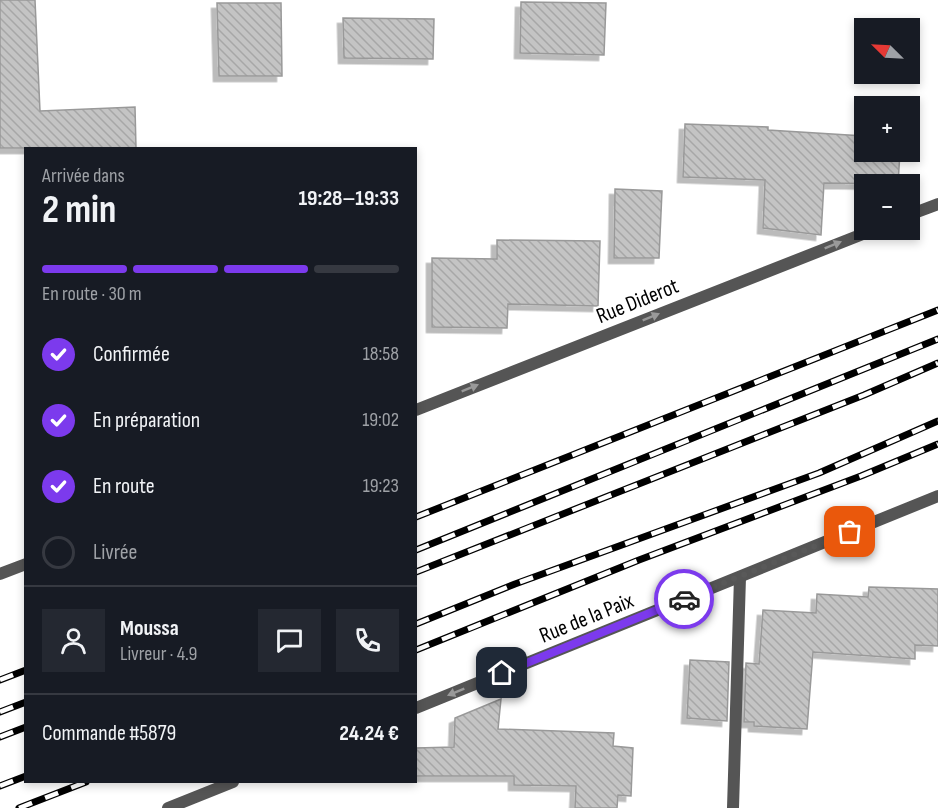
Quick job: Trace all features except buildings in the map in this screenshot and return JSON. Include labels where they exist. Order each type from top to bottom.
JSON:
[{"type":"street","points":[[920,211],[938,204]]},
{"type":"street","name":"Rue Diderot","points":[[417,410],[854,237]]},
{"type":"street","name":"Rue de la Paix","points":[[417,708],[938,496]]},
{"type":"street","points":[[0,574],[24,565]]},
{"type":"street","points":[[733,808],[740,577]]},
{"type":"street","points":[[168,808],[230,783]]},
{"type":"railway","points":[[417,517],[938,310]]},
{"type":"railway","points":[[417,550],[938,339]]},
{"type":"railway","points":[[417,572],[864,395],[938,363]]},
{"type":"railway","points":[[417,624],[515,584],[819,473],[938,421]]},
{"type":"railway","points":[[417,650],[639,560],[861,476],[938,444]]},
{"type":"railway","points":[[0,680],[24,671]]},
{"type":"railway","points":[[0,712],[24,703]]},
{"type":"railway","points":[[0,737],[24,728]]},
{"type":"railway","points":[[0,786],[24,777]]},
{"type":"railway","points":[[19,808],[83,783]]},
{"type":"way so far","points":[[684,599],[850,532]]},
{"type":"route","points":[[502,673],[684,599]]}]
